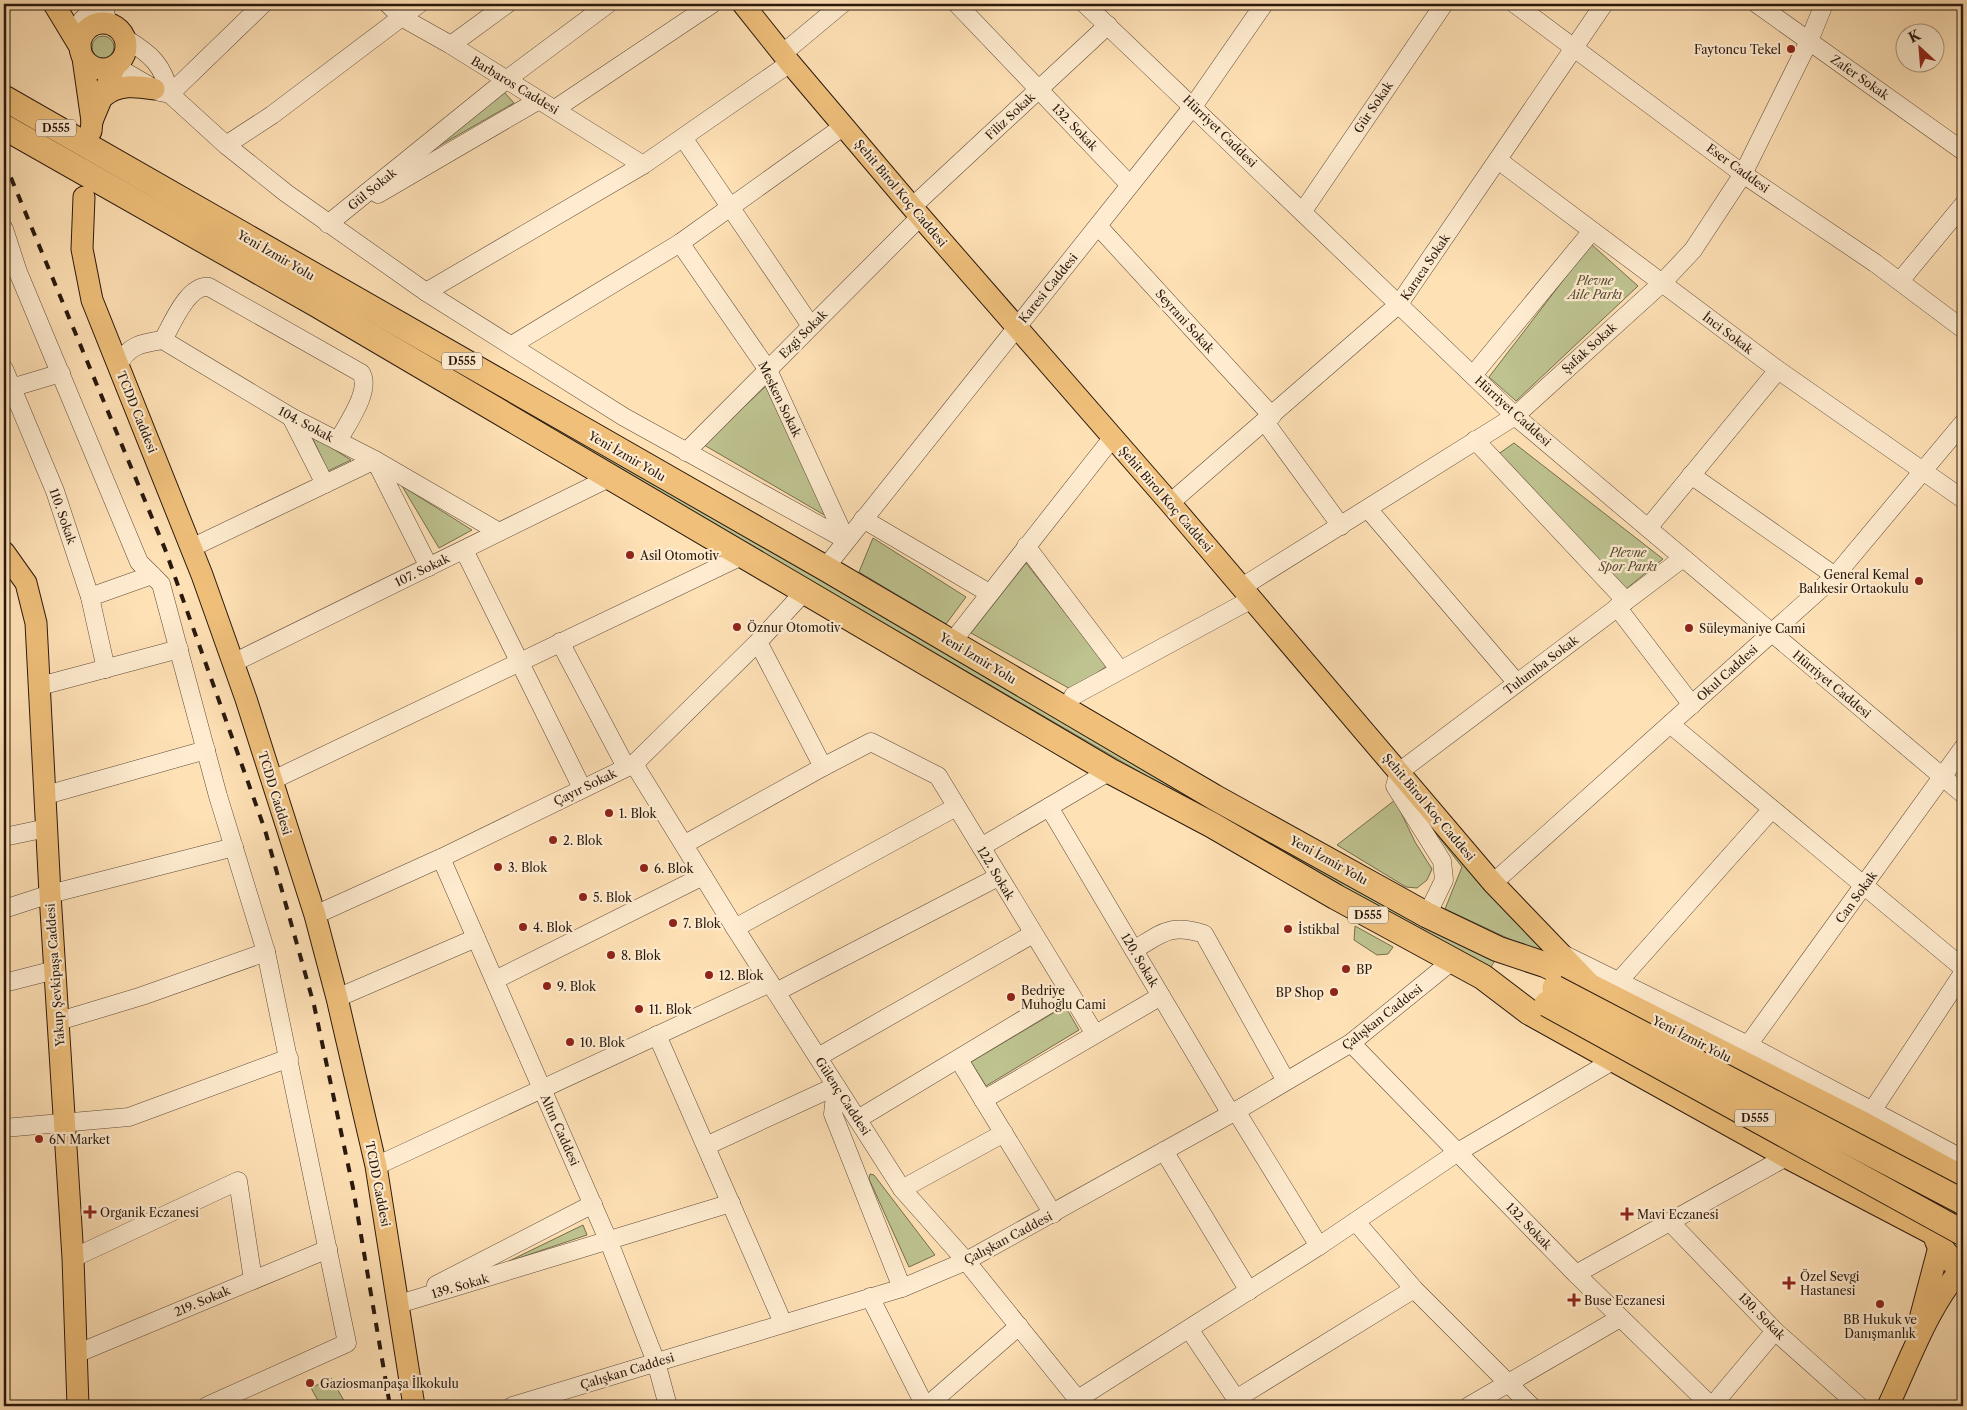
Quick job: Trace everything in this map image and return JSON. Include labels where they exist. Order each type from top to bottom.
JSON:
[{"type":"highway","name":"Yeni İzmir Yolu","points":[[7,100],[825,568],[1214,797],[1427,915],[1498,950],[1546,965],[1595,989],[1739,1064],[1862,1124],[1963,1179]]},
{"type":"highway","name":"Yeni İzmir Yolu","points":[[10,131],[316,304],[1110,771],[1212,825],[1336,897],[1452,962],[1483,977],[1529,1012],[1936,1240],[1949,1259],[1963,1268]]},
{"type":"highway","points":[[1498,950],[1551,996]]},
{"type":"highway","points":[[1483,977],[1551,996]]},
{"type":"highway","name":"Yeni İzmir Yolu","points":[[1551,996],[1963,1202]]},
{"type":"highway","name":"D555","points":[[1551,996],[1963,1232]]},
{"type":"highway","points":[[1936,1240],[1933,1216],[1938,1201],[1948,1189],[1963,1179]]},
{"type":"main road","name":"Şehit Birol Koç Caddesi","points":[[743,4],[786,59],[916,212],[1114,437],[1493,883],[1595,989]]},
{"type":"main road","points":[[56,6],[98,15],[122,32],[126,39],[125,55],[115,66],[92,126],[82,53],[86,31],[98,15]]},
{"type":"main road","points":[[56,6],[82,53],[94,68],[108,69],[115,66]]},
{"type":"main road","points":[[104,96],[112,90],[122,87],[162,91]]},
{"type":"main road","name":"TCDD Caddesi","points":[[84,197],[82,250],[85,276],[102,328],[192,548],[233,663],[315,915],[337,998],[376,1166],[414,1406]]},
{"type":"main road","name":"Yakup Şevkipaşa Caddesi","points":[[4,552],[26,583],[36,623],[50,894],[73,1258],[78,1406]]},
{"type":"main road","points":[[1911,1358],[1936,1240]]},
{"type":"main road","points":[[1888,1406],[1944,1291],[1963,1268]]},
{"type":"street","points":[[162,91],[264,4]]},
{"type":"street","name":"Barbaros Caddesi","points":[[388,4],[402,17],[451,45],[643,165]]},
{"type":"street","points":[[226,145],[272,115],[419,4]]},
{"type":"street","points":[[451,45],[507,4]]},
{"type":"street","name":"Gül Sokak","points":[[328,224],[506,80],[608,4]]},
{"type":"street","points":[[555,109],[712,4]]},
{"type":"street","points":[[426,292],[684,139],[786,59],[842,4]]},
{"type":"street","name":"132. Sokak","points":[[957,4],[1130,185]]},
{"type":"street","name":"Hürriyet Caddesi","points":[[1085,4],[1194,105],[1515,416],[1963,794]]},
{"type":"street","name":"Karesi Caddesi","points":[[825,568],[862,519],[1194,105],[1264,4]]},
{"type":"street","name":"Gür Sokak","points":[[1303,211],[1444,4]]},
{"type":"street","name":"Eser Caddesi","points":[[1515,4],[1743,174],[1900,281],[1963,329]]},
{"type":"street","name":"Karaca Sokak","points":[[1170,503],[1269,419],[1399,304],[1604,4]]},
{"type":"street","name":"Zafer Sokak","points":[[1757,4],[1963,151]]},
{"type":"street","name":"Şafak Sokak","points":[[1073,696],[1247,593],[1341,526],[1515,416],[1662,283],[1693,250],[1743,174],[1809,41],[1824,4]]},
{"type":"street","name":"Filiz Sokak","points":[[916,212],[1038,89],[1108,25]]},
{"type":"street","points":[[126,39],[154,59],[166,76],[162,91]]},
{"type":"street","points":[[115,66],[162,91],[226,145],[328,224],[426,292],[624,417],[846,540]]},
{"type":"street","name":"Gül Sokak","points":[[328,224],[539,100]]},
{"type":"street","points":[[512,345],[680,243],[730,210],[844,126]]},
{"type":"street","points":[[684,139],[730,210],[811,326]]},
{"type":"street","name":"İnci Sokak","points":[[1498,160],[1778,370],[1963,499]]},
{"type":"street","points":[[1900,281],[1963,205]]},
{"type":"street","name":"Ezgi Sokak","points":[[686,452],[811,326],[916,212]]},
{"type":"street","name":"Seyrani Sokak","points":[[1098,226],[1269,419],[1341,526]]},
{"type":"street","points":[[4,230],[11,273],[60,373],[140,562],[161,584],[206,750],[266,952],[347,1343],[207,1406]]},
{"type":"street","points":[[1473,375],[1592,230]]},
{"type":"street","name":"Mesken Sokak","points":[[680,243],[768,370],[846,540]]},
{"type":"street","points":[[118,366],[123,354],[142,343],[163,340],[190,293],[200,287],[208,287],[361,372],[365,380],[364,391],[338,441]]},
{"type":"street","name":"104. Sokak","points":[[163,340],[291,417],[376,460],[499,532]]},
{"type":"street","name":"110. Sokak","points":[[4,369],[8,389],[55,491],[90,597],[106,669]]},
{"type":"street","points":[[1648,528],[1778,370]]},
{"type":"street","points":[[8,389],[60,373]]},
{"type":"street","points":[[291,417],[325,484]]},
{"type":"street","name":"Okul Caddesi","points":[[1493,883],[1835,576],[1963,424]]},
{"type":"street","points":[[952,642],[1114,437]]},
{"type":"street","points":[[1475,440],[1622,604],[1692,705]]},
{"type":"street","points":[[192,548],[376,460],[429,567]]},
{"type":"street","points":[[1692,475],[1835,576]]},
{"type":"street","name":"107. Sokak","points":[[233,663],[611,477]]},
{"type":"street","points":[[1368,509],[1517,683]]},
{"type":"street","points":[[862,519],[989,593]]},
{"type":"street","points":[[1026,546],[1119,670]]},
{"type":"street","points":[[464,550],[582,788]]},
{"type":"street","points":[[271,781],[744,555]]},
{"type":"street","name":"Tulumba Sokak","points":[[1399,772],[1683,558]]},
{"type":"street","points":[[90,597],[152,575]]},
{"type":"street","name":"Çayır Sokak","points":[[315,915],[441,858],[630,765],[758,642],[805,591]]},
{"type":"street","name":"Gülenç Caddesi","points":[[560,642],[630,765],[685,844],[735,928],[902,1189],[966,1262],[1081,1403]]},
{"type":"street","points":[[685,844],[823,767],[758,642]]},
{"type":"street","points":[[40,686],[179,648]]},
{"type":"street","points":[[1670,724],[1963,968]]},
{"type":"street","name":"122. Sokak","points":[[823,767],[871,742],[938,776],[1095,1034]]},
{"type":"street","name":"Can Sokak","points":[[1748,1045],[1963,748]]},
{"type":"street","points":[[46,795],[206,750]]},
{"type":"street","points":[[981,847],[1110,771]]},
{"type":"street","points":[[1399,772],[1394,786],[1442,861],[1444,880],[1427,915]]},
{"type":"street","points":[[735,928],[956,807]]},
{"type":"street","name":"120. Sokak","points":[[1049,807],[1161,996],[1320,1246]]},
{"type":"street","points":[[1619,981],[1772,809]]},
{"type":"street","points":[[4,837],[47,828]]},
{"type":"street","points":[[4,909],[50,894],[234,847]]},
{"type":"street","name":"Altın Caddesi","points":[[441,858],[609,1242],[656,1362],[668,1406]]},
{"type":"street","points":[[495,980],[703,876]]},
{"type":"street","points":[[376,1166],[657,1035],[773,987],[998,877]]},
{"type":"street","points":[[1134,950],[1168,929],[1187,928],[1204,934],[1286,1081]]},
{"type":"street","points":[[818,1057],[1033,934]]},
{"type":"street","points":[[337,998],[476,938]]},
{"type":"street","points":[[58,1021],[142,996],[266,952]]},
{"type":"street","points":[[1562,954],[1748,1045],[1963,1159]]},
{"type":"street","name":"Çalışkan Caddesi","points":[[512,1406],[902,1288],[966,1262],[1234,1112],[1351,1042],[1452,962]]},
{"type":"street","points":[[4,983],[55,970]]},
{"type":"street","points":[[1872,1110],[1963,973]]},
{"type":"street","points":[[858,1119],[959,1060],[1069,992]]},
{"type":"street","points":[[983,1100],[1161,996]]},
{"type":"street","points":[[657,1035],[783,1323]]},
{"type":"street","name":"132. Sokak","points":[[1351,1042],[1576,1274],[1711,1406]]},
{"type":"street","points":[[4,1128],[129,1117],[289,1058]]},
{"type":"street","points":[[959,1060],[1054,1214]]},
{"type":"street","points":[[1081,1403],[1189,1329],[1320,1246],[1458,1152],[1614,1060]]},
{"type":"street","points":[[706,1146],[836,1086]]},
{"type":"street","points":[[836,1086],[833,1114],[902,1288]]},
{"type":"street","points":[[902,1189],[1004,1134]]},
{"type":"street","points":[[1164,1151],[1249,1291]]},
{"type":"street","points":[[1576,1274],[1788,1156]]},
{"type":"street","points":[[73,1258],[238,1181],[253,1280]]},
{"type":"street","name":"139. Sokak","points":[[399,1304],[609,1242],[731,1203]]},
{"type":"street","name":"139. Sokak","points":[[399,1304],[593,1204]]},
{"type":"street","points":[[1356,1222],[1414,1289],[1531,1406]]},
{"type":"street","name":"130. Sokak","points":[[1670,1222],[1775,1331],[1859,1406]]},
{"type":"street","name":"219. Sokak","points":[[76,1354],[328,1249]]},
{"type":"street","points":[[1189,1329],[1238,1402],[1414,1289]]},
{"type":"street","points":[[870,1297],[926,1406],[1019,1326]]},
{"type":"street","points":[[1469,1406],[1620,1318]]},
{"type":"street","points":[[1711,1406],[1775,1331]]},
{"type":"green space","points":[[103,36],[111,39],[114,47],[111,55],[103,58],[95,55],[92,47],[95,39]]},
{"type":"green space","points":[[504,92],[514,103],[404,166]]},
{"type":"green space","points":[[4,109],[1496,959],[1489,970],[1317,875],[469,382],[4,116]]},
{"type":"green space","name":"Plevne Aile Parkı","points":[[1591,244],[1638,286],[1516,401],[1489,377]]},
{"type":"green space","points":[[766,386],[826,516],[704,445]]},
{"type":"green space","points":[[311,435],[351,460],[328,471]]},
{"type":"green space","name":"Plevne Spor Parkı","points":[[1514,443],[1663,559],[1626,589],[1497,455]]},
{"type":"green space","points":[[402,486],[472,530],[439,548]]},
{"type":"green space","points":[[873,538],[966,597],[946,624],[859,572]]},
{"type":"green space","points":[[1026,563],[1107,666],[1072,690],[971,633]]},
{"type":"green space","points":[[1395,800],[1415,842],[1432,869],[1427,880],[1417,888],[1406,887],[1337,845]]},
{"type":"green space","points":[[1431,827],[1550,958],[1445,909],[1462,867]]},
{"type":"green space","points":[[1355,926],[1393,947],[1388,954],[1377,955],[1354,940]]},
{"type":"green space","points":[[1065,1006],[1079,1030],[986,1086],[971,1062]]},
{"type":"green space","points":[[870,1174],[874,1175],[935,1255],[909,1267],[869,1179]]},
{"type":"green space","points":[[583,1225],[587,1235],[507,1262]]},
{"type":"green space","points":[[331,1378],[347,1406],[321,1406],[311,1388]]},
{"type":"railway","points":[[4,161],[165,549],[265,830],[314,1005],[353,1188],[390,1406]]},
{"type":"place","name":"Faytoncu Tekel","points":[[1791,49]]},
{"type":"place","name":"Asil Otomotiv","points":[[630,555]]},
{"type":"place","name":"General Kemal Balıkesir Ortaokulu","points":[[1919,581]]},
{"type":"place","name":"Öznur Otomotiv","points":[[737,627]]},
{"type":"place","name":"Süleymaniye Cami","points":[[1689,628]]},
{"type":"place","name":"1. Blok","points":[[609,813]]},
{"type":"place","name":"2. Blok","points":[[553,840]]},
{"type":"place","name":"3. Blok","points":[[498,867]]},
{"type":"place","name":"6. Blok","points":[[644,868]]},
{"type":"place","name":"5. Blok","points":[[583,897]]},
{"type":"place","name":"7. Blok","points":[[673,923]]},
{"type":"place","name":"4. Blok","points":[[523,927]]},
{"type":"place","name":"İstikbal","points":[[1288,929]]},
{"type":"place","name":"8. Blok","points":[[611,955]]},
{"type":"place","name":"BP","points":[[1346,969]]},
{"type":"place","name":"12. Blok","points":[[709,975]]},
{"type":"place","name":"9. Blok","points":[[547,986]]},
{"type":"place","name":"BP Shop","points":[[1334,992]]},
{"type":"place","name":"Bedriye Muhoğlu Cami","points":[[1011,997]]},
{"type":"place","name":"11. Blok","points":[[639,1009]]},
{"type":"place","name":"10. Blok","points":[[570,1042]]},
{"type":"place","name":"6N Market","points":[[39,1139]]},
{"type":"place","name":"Organik Eczanesi","points":[[90,1212]]},
{"type":"place","name":"Mavi Eczanesi","points":[[1627,1214]]},
{"type":"place","name":"Özel Sevgi Hastanesi","points":[[1789,1283]]},
{"type":"place","name":"Buse Eczanesi","points":[[1574,1300]]},
{"type":"place","name":"BB Hukuk ve Danışmanlık","points":[[1880,1304]]},
{"type":"place","name":"Gaziosmanpaşa İlkokulu","points":[[310,1383]]}]
